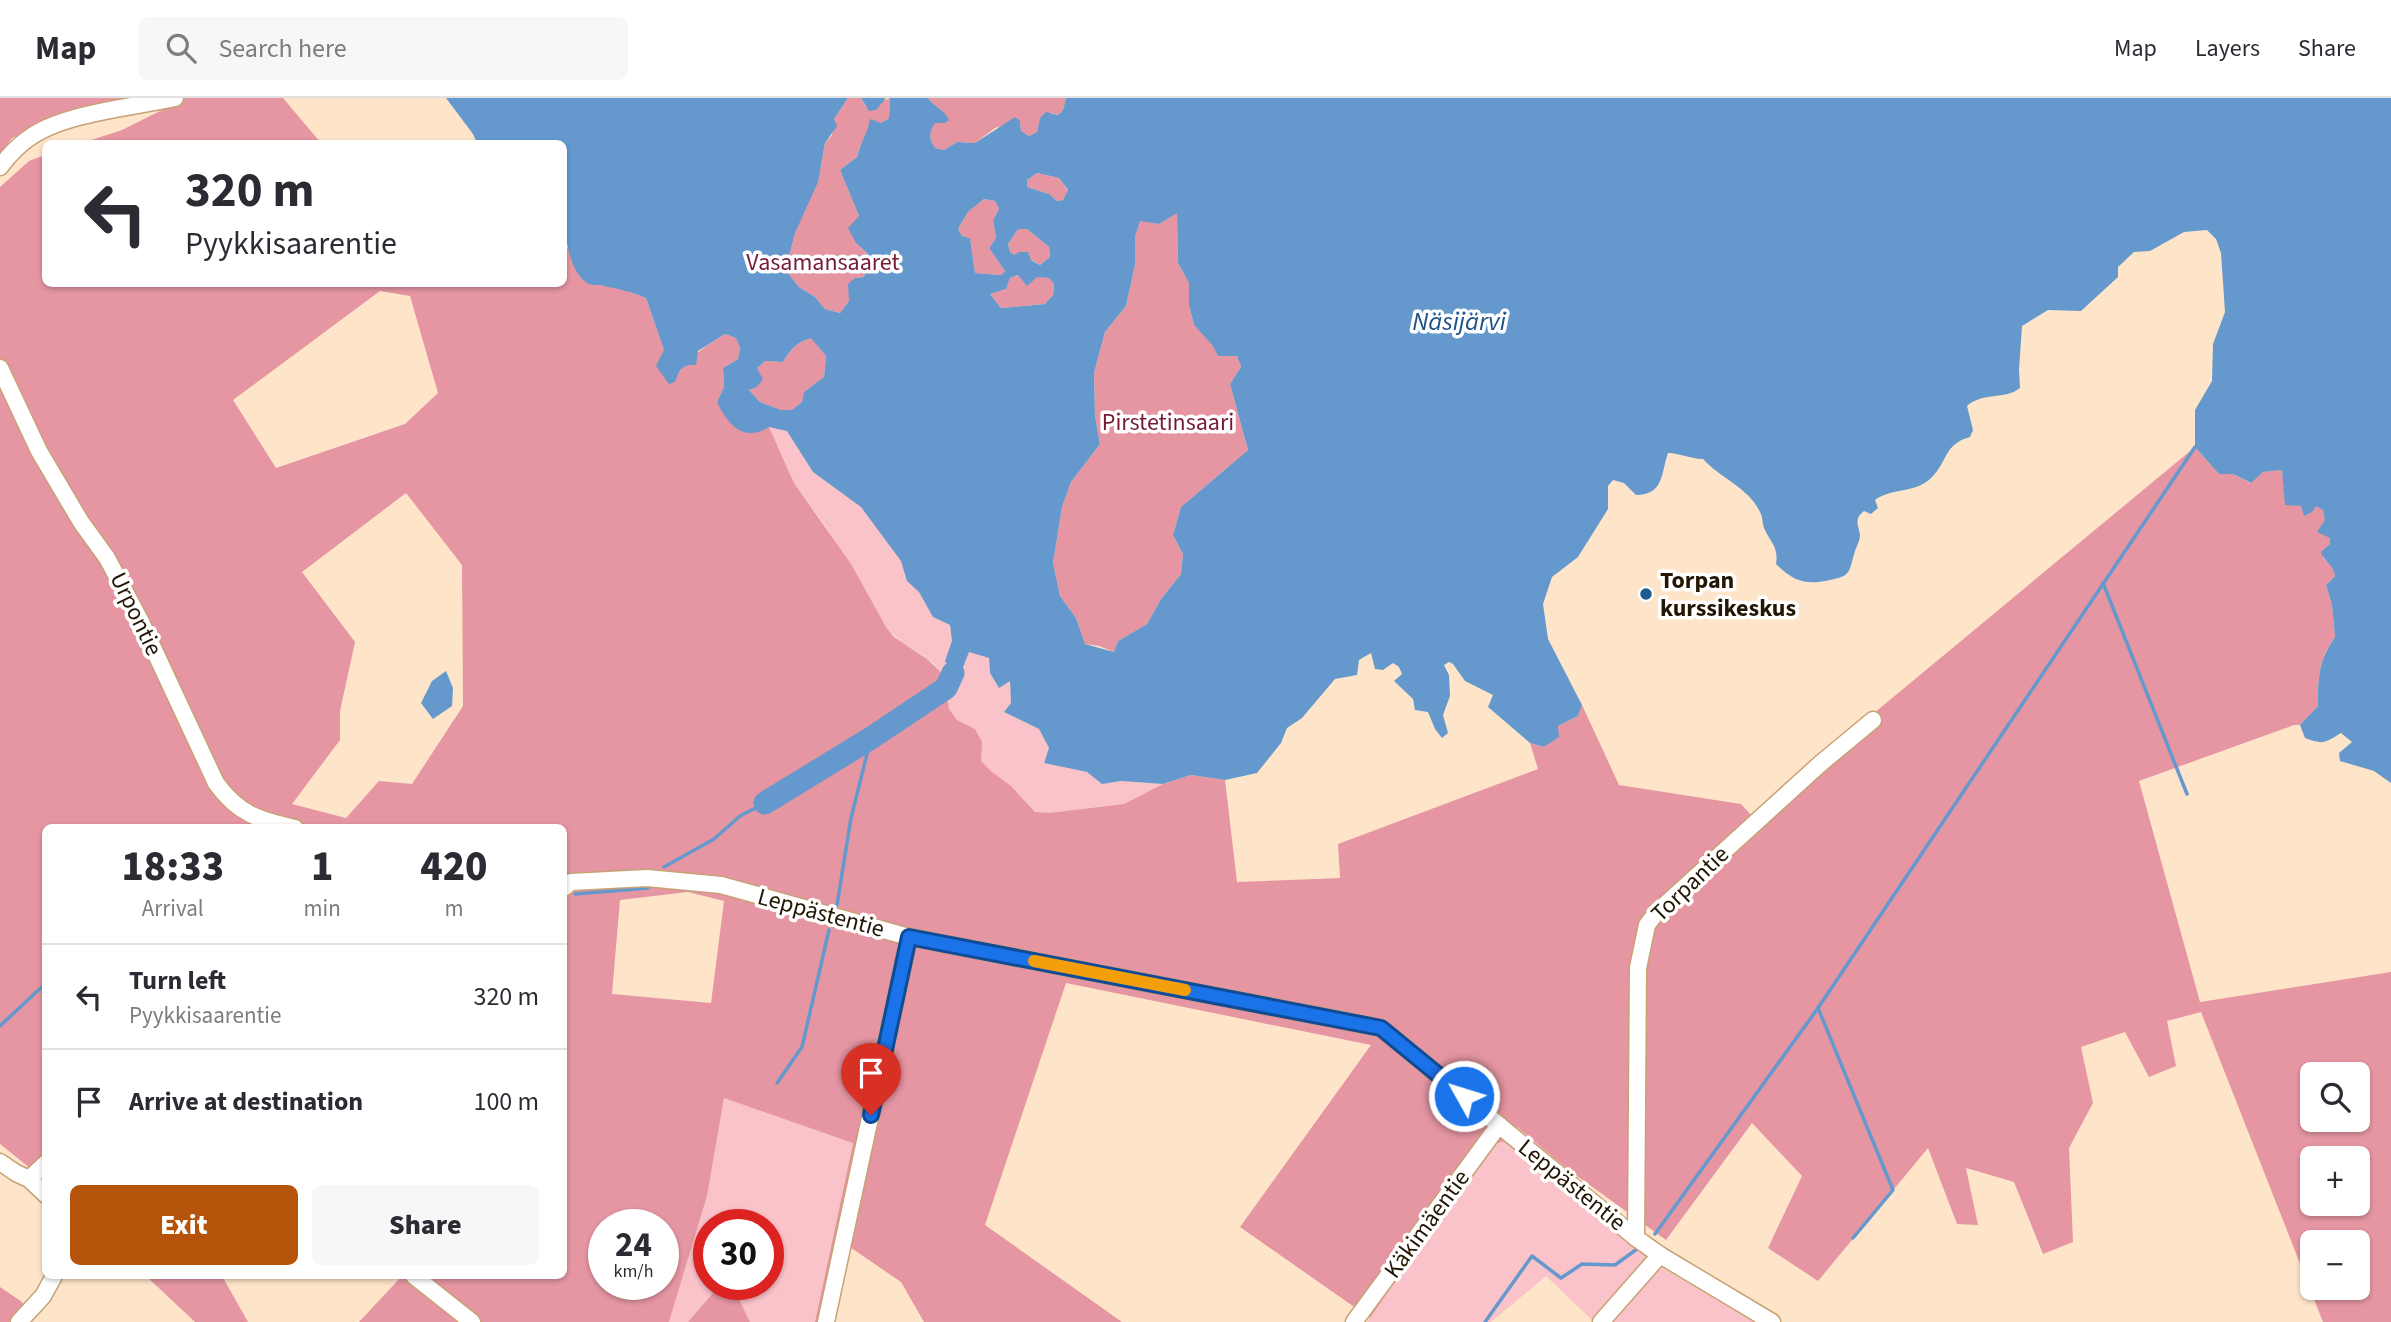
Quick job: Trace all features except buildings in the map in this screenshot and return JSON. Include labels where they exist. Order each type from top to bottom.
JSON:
[{"type":"street","points":[[0,166],[13,151],[46,129],[74,119],[176,98]]},
{"type":"street","name":"Urpontie","points":[[0,368],[39,451],[74,512],[107,558],[130,600],[216,783],[227,799],[240,809],[256,818],[279,824]]},
{"type":"street","name":"Torpantie","points":[[1636,1238],[1638,968],[1647,925],[1665,904],[1820,764],[1874,720]]},
{"type":"street","name":"Leppästentie","points":[[567,884],[647,878],[721,885],[909,937],[1381,1028],[1636,1238],[1772,1322]]},
{"type":"street","points":[[826,1322],[909,937]]},
{"type":"street","name":"Käkimäentie","points":[[1354,1322],[1499,1125]]},
{"type":"street","points":[[0,1162],[16,1174],[29,1179],[42,1191]]},
{"type":"street","points":[[29,1179],[42,1167]]},
{"type":"street","points":[[1601,1322],[1660,1255]]},
{"type":"street","points":[[19,1322],[43,1296],[52,1279]]},
{"type":"street","points":[[418,1279],[472,1322]]},
{"type":"shaded area","points":[[824,377],[933,617],[950,625],[952,641],[962,670],[969,652],[989,658],[990,673],[999,687],[1010,680],[1011,703],[1004,712],[1039,729],[1049,748],[1044,763],[1087,772],[1102,784],[1121,781],[1163,784],[1124,804],[1049,813],[1035,812],[1011,786],[981,761],[975,729],[951,713],[944,680],[938,668],[886,627],[826,527],[794,483],[778,446],[741,420]]},
{"type":"shaded area","points":[[724,1098],[853,1142],[815,1322],[750,1322],[739,1300],[784,1300],[784,1209],[703,1209]]},
{"type":"shaded area","points":[[1505,1141],[1645,1252],[1647,1264],[1594,1322],[1546,1276],[1491,1322],[1367,1322],[1489,1146]]},
{"type":"shaded area","points":[[693,1242],[693,1300],[708,1300],[688,1322],[669,1322],[676,1300],[679,1300],[679,1289]]},
{"type":"shaded area","points":[[1661,1267],[1754,1322],[1613,1322]]},
{"type":"green space","points":[[0,98],[164,98],[92,106],[12,138],[0,154]]},
{"type":"green space","points":[[186,98],[283,98],[318,140],[91,140],[122,130]]},
{"type":"green space","name":"Vasamansaaret","points":[[848,98],[861,98],[866,107],[890,98],[889,118],[868,134],[857,157],[840,170],[859,216],[856,243],[868,254],[863,256],[866,270],[864,277],[855,278],[849,301],[840,313],[825,309],[815,297],[799,287],[790,276],[788,261],[795,233],[821,166],[825,143],[832,135],[834,119]]},
{"type":"green space","points":[[928,98],[1066,98],[1063,110],[1058,115],[1052,113],[1040,118],[1037,132],[1029,136],[1021,131],[1020,121],[995,128],[975,143],[957,142],[944,150],[935,148],[930,137],[933,125],[943,112]]},
{"type":"green space","points":[[42,156],[42,287],[567,287],[567,248],[591,285],[619,289],[646,298],[675,381],[684,366],[703,349],[725,334],[736,338],[740,348],[738,359],[723,368],[724,387],[717,402],[769,427],[794,483],[851,564],[886,627],[894,637],[927,659],[943,674],[949,709],[957,720],[975,729],[982,742],[981,761],[1011,786],[1035,812],[1049,813],[1124,804],[1163,784],[1191,775],[1225,780],[1237,882],[1340,878],[1338,844],[1538,769],[1530,743],[1544,747],[1558,737],[1558,726],[1578,716],[1582,705],[1619,785],[1741,804],[1751,815],[2195,447],[2219,474],[2233,474],[2250,483],[2263,472],[2282,470],[2284,482],[2323,510],[2330,544],[2323,558],[2334,568],[2335,576],[2326,585],[2332,605],[2335,637],[2320,670],[2318,706],[2300,725],[2139,781],[2200,1002],[2391,972],[2391,1322],[2323,1322],[2314,1300],[2370,1300],[2370,1230],[2300,1230],[2300,1264],[2201,1012],[2167,1021],[2176,1066],[2149,1077],[2125,1032],[2081,1047],[2093,1103],[2069,1148],[2073,1242],[2043,1254],[2014,1182],[1966,1168],[1978,1225],[1957,1224],[1928,1148],[1818,1281],[1768,1248],[1802,1176],[1752,1123],[1666,1240],[1566,1168],[1517,1127],[1505,1141],[1489,1146],[1370,1318],[1240,1227],[1371,1045],[1066,983],[985,1225],[1122,1322],[924,1322],[901,1282],[844,1243],[826,1322],[815,1322],[853,1143],[724,1098],[707,1196],[703,1209],[693,1209],[693,1242],[679,1289],[679,1209],[588,1209],[588,1300],[676,1300],[669,1322],[359,1322],[399,1279],[567,1279],[567,824],[42,824],[42,1178],[0,1144],[0,187],[29,161]],"holes":[[[380,291],[410,296],[438,393],[405,424],[276,468],[233,400]],[[406,493],[462,565],[463,706],[412,784],[379,781],[346,818],[292,804],[340,740],[340,711],[355,642],[302,572]],[[688,892],[724,901],[711,1003],[612,994],[620,900]]]},
{"type":"green space","points":[[1037,173],[1059,178],[1068,191],[1063,200],[1057,201],[1049,194],[1027,187],[1027,180]]},
{"type":"green space","points":[[984,199],[995,201],[999,209],[993,220],[996,238],[989,248],[1005,271],[1001,275],[975,273],[970,238],[962,236],[958,229],[968,212]]},
{"type":"green space","name":"Pirstetinsaari","points":[[1177,212],[1178,263],[1189,283],[1189,305],[1194,325],[1214,346],[1218,356],[1237,356],[1241,367],[1230,384],[1248,450],[1181,507],[1173,535],[1183,554],[1181,574],[1161,599],[1147,624],[1118,641],[1114,652],[1085,644],[1076,618],[1060,596],[1053,563],[1062,507],[1071,482],[1100,444],[1095,416],[1094,373],[1105,332],[1126,306],[1135,265],[1135,237],[1140,220],[1159,224]]},
{"type":"green space","points":[[1018,229],[1027,229],[1049,247],[1050,257],[1040,265],[1019,252],[1014,255],[1010,252],[1008,244]]},
{"type":"green space","points":[[1019,275],[1049,278],[1054,284],[1053,295],[1045,304],[1001,308],[990,294],[1006,289],[1010,278]]},
{"type":"green space","points":[[811,337],[826,356],[824,377],[804,392],[802,402],[792,410],[781,410],[760,402],[749,390],[757,387],[757,368],[765,361],[783,362],[794,347]]},
{"type":"green space","points":[[149,1279],[224,1279],[248,1322],[195,1322]]},
{"type":"green space","points":[[0,1287],[22,1302],[32,1320],[30,1322],[0,1322]]},
{"type":"green space","points":[[707,1300],[739,1300],[750,1322],[688,1322]]},
{"type":"water","name":"Näsijärvi","points":[[446,98],[848,98],[834,119],[837,126],[825,143],[818,182],[795,233],[788,261],[790,276],[799,287],[815,297],[825,309],[840,313],[849,301],[848,284],[855,278],[864,277],[866,270],[857,256],[868,254],[856,243],[848,228],[859,216],[840,170],[857,157],[870,119],[881,123],[889,118],[890,98],[928,98],[945,114],[949,120],[935,123],[930,136],[935,148],[944,150],[957,142],[975,143],[1015,117],[1020,121],[1021,131],[1029,136],[1037,132],[1040,118],[1046,112],[1058,115],[1063,110],[1066,98],[2391,98],[2391,783],[2374,771],[2340,761],[2339,753],[2352,742],[2341,733],[2327,741],[2316,742],[2305,738],[2300,725],[2318,706],[2320,670],[2335,637],[2332,605],[2326,585],[2335,576],[2321,552],[2330,544],[2330,538],[2317,532],[2325,520],[2323,510],[2316,506],[2304,516],[2301,506],[2285,505],[2282,470],[2263,472],[2251,483],[2233,474],[2219,474],[2195,447],[2195,410],[2212,381],[2213,344],[2225,312],[2221,253],[2216,239],[2207,230],[2184,232],[2150,251],[2134,252],[2118,267],[2118,277],[2081,311],[2048,310],[2022,326],[2020,388],[2008,394],[1980,399],[1967,406],[1973,430],[1970,437],[1955,444],[1932,477],[1919,486],[1882,496],[1875,500],[1878,508],[1871,514],[1864,511],[1861,514],[1857,522],[1859,541],[1850,569],[1845,575],[1817,582],[1804,581],[1792,577],[1782,569],[1776,564],[1775,549],[1755,504],[1749,496],[1703,459],[1668,453],[1660,482],[1645,494],[1636,495],[1624,483],[1613,480],[1608,486],[1608,509],[1578,557],[1552,577],[1543,604],[1548,639],[1582,705],[1578,716],[1558,726],[1559,737],[1544,747],[1530,743],[1488,707],[1493,695],[1465,681],[1449,662],[1444,665],[1449,675],[1450,696],[1443,715],[1448,733],[1442,738],[1428,712],[1415,710],[1413,699],[1394,681],[1402,674],[1399,667],[1393,663],[1383,670],[1375,669],[1371,653],[1359,660],[1357,675],[1335,679],[1302,718],[1287,728],[1281,743],[1257,773],[1225,780],[1191,775],[1163,784],[1121,781],[1102,784],[1087,772],[1044,763],[1049,748],[1039,729],[1004,712],[1011,703],[1010,681],[999,688],[990,673],[989,658],[969,652],[962,670],[953,673],[945,661],[952,641],[950,625],[933,617],[919,592],[907,581],[901,561],[861,507],[813,472],[787,431],[769,427],[752,433],[744,432],[726,418],[717,402],[724,387],[723,368],[738,359],[740,348],[736,338],[725,334],[698,351],[696,365],[685,367],[675,382],[669,384],[656,366],[664,350],[646,298],[602,285],[589,284],[578,274],[571,259],[567,240],[567,140],[476,140]],"holes":[[[1037,173],[1059,178],[1068,190],[1063,200],[1057,201],[1049,194],[1027,187],[1027,180]],[[984,199],[995,201],[999,209],[993,220],[996,238],[989,248],[1005,271],[1001,275],[975,273],[970,238],[962,236],[958,229],[968,212]],[[1177,213],[1178,263],[1189,283],[1189,305],[1194,325],[1213,346],[1218,356],[1237,356],[1241,367],[1230,384],[1248,450],[1181,507],[1173,535],[1183,554],[1181,574],[1161,599],[1147,624],[1118,641],[1114,652],[1085,644],[1076,618],[1060,596],[1053,563],[1062,507],[1071,482],[1100,444],[1095,416],[1094,373],[1105,332],[1126,306],[1135,265],[1135,237],[1140,221],[1159,224]],[[1018,229],[1027,229],[1049,247],[1050,257],[1040,265],[1031,260],[1028,252],[1014,255],[1008,244]],[[1018,275],[1027,286],[1037,277],[1049,278],[1054,284],[1053,295],[1045,304],[1001,308],[990,294],[1006,289],[1010,278]],[[811,338],[826,356],[824,377],[804,392],[802,402],[792,410],[781,410],[760,402],[749,390],[757,387],[763,379],[757,368],[765,361],[783,362],[791,350]]]},
{"type":"water","points":[[861,98],[886,98],[876,110],[869,111]]},
{"type":"water","points":[[446,671],[453,688],[452,706],[433,719],[421,703],[432,681]]},
{"type":"waterway","points":[[1655,1234],[1818,1008],[2195,447]]},
{"type":"waterway","points":[[2103,583],[2187,794]]},
{"type":"waterway","points":[[765,803],[946,688],[953,673]]},
{"type":"waterway","points":[[837,905],[851,818],[871,738]]},
{"type":"waterway","points":[[664,867],[714,839],[740,816],[765,803]]},
{"type":"waterway","points":[[575,894],[648,888]]},
{"type":"waterway","points":[[777,1083],[802,1047],[829,930]]},
{"type":"waterway","points":[[0,1026],[42,987]]},
{"type":"waterway","points":[[1818,1008],[1893,1190],[1853,1238]]},
{"type":"waterway","points":[[1485,1322],[1532,1256],[1561,1278],[1582,1264],[1615,1265],[1637,1249]]},
{"type":"slow traffic","points":[[1034,961],[1185,990]]},
{"type":"place","name":"Torpan kurssikeskus","points":[[1646,594]]},
{"type":"route","points":[[871,1115],[909,937],[1381,1028],[1464,1096]]}]
